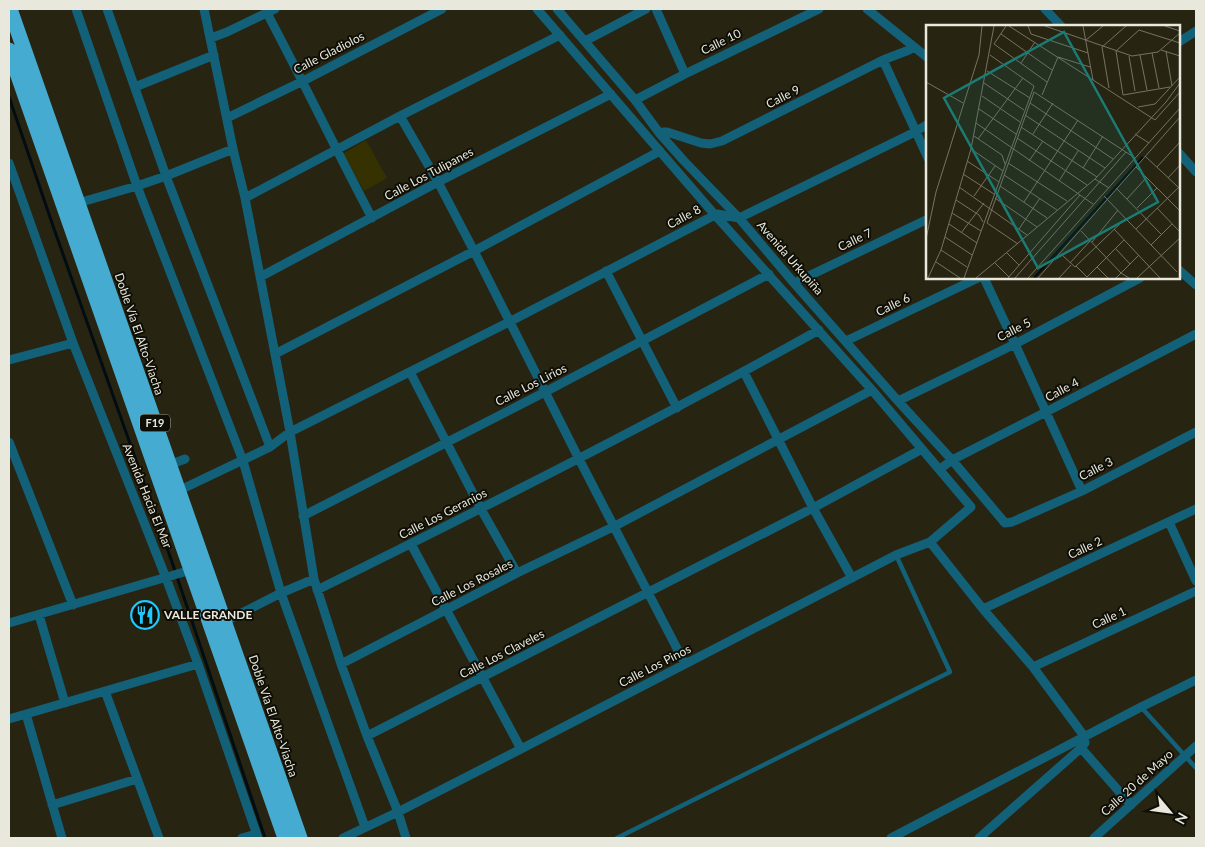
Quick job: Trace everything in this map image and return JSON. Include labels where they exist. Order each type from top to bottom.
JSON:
[{"type":"highway","name":"Doble Vía El Alto-Viacha","points":[[10,9],[300,838]]},
{"type":"highway","name":"F19","points":[[9,50],[188,571],[285,838]]},
{"type":"street","points":[[76,9],[138,186],[243,461],[281,593],[365,827]]},
{"type":"street","points":[[107,9],[166,176],[270,447]]},
{"type":"street","points":[[204,9],[245,198],[290,432],[314,579],[341,664],[398,812],[406,838]]},
{"type":"street","name":"Calle Gladiolos","points":[[227,118],[442,9]]},
{"type":"street","points":[[537,9],[715,215],[819,330],[940,469]]},
{"type":"street","name":"Avenida Urkupiña","points":[[557,9],[635,100],[660,134],[739,218],[1005,523]]},
{"type":"street","points":[[585,41],[646,9]]},
{"type":"street","points":[[656,9],[685,74]]},
{"type":"street","name":"Calle 10","points":[[635,100],[819,9]]},
{"type":"street","points":[[867,9],[926,57]]},
{"type":"street","points":[[1045,9],[1060,25]]},
{"type":"street","points":[[211,38],[271,11],[303,81],[372,218]]},
{"type":"street","points":[[1180,41],[1196,31]]},
{"type":"street","points":[[245,198],[400,116],[560,35]]},
{"type":"street","name":"Calle 9","points":[[660,134],[667,132],[701,143],[710,144],[722,141],[913,47]]},
{"type":"street","points":[[135,87],[214,55]]},
{"type":"street","points":[[884,60],[926,154]]},
{"type":"street","name":"Calle Los Tulipanes","points":[[260,276],[438,182],[611,94]]},
{"type":"street","points":[[400,116],[438,182],[474,251],[544,392],[685,664]]},
{"type":"street","points":[[739,218],[926,125]]},
{"type":"street","points":[[78,203],[138,186],[233,149]]},
{"type":"street","points":[[275,354],[474,251],[660,151]]},
{"type":"street","points":[[1180,153],[1196,172]]},
{"type":"street","name":"Avenida Hacia El Mar","points":[[9,163],[73,343],[170,577],[257,836]]},
{"type":"street","name":"Calle 8","points":[[178,491],[243,461],[270,447],[290,432],[509,322],[717,214],[739,218]]},
{"type":"street","name":"Calle 7","points":[[794,283],[926,220]]},
{"type":"street","points":[[606,271],[677,408]]},
{"type":"street","points":[[1180,271],[1196,286]]},
{"type":"street","name":"Calle Los Lirios","points":[[303,516],[769,274]]},
{"type":"street","name":"Calle 6","points":[[846,341],[976,279]]},
{"type":"street","points":[[984,279],[1082,491]]},
{"type":"street","name":"Calle 5","points":[[898,401],[1015,344],[1138,279]]},
{"type":"street","name":"Calle Los Geranios","points":[[317,590],[579,459],[819,330]]},
{"type":"street","name":"Calle 4","points":[[940,469],[952,460],[1196,334]]},
{"type":"street","points":[[9,360],[73,343]]},
{"type":"street","points":[[410,372],[517,573]]},
{"type":"street","points":[[744,372],[813,508],[852,578]]},
{"type":"street","name":"Calle Los Rosales","points":[[341,664],[517,573],[615,526],[872,390]]},
{"type":"street","name":"Calle 3","points":[[1005,523],[1012,522],[1082,491],[1196,432]]},
{"type":"street","points":[[9,442],[73,605]]},
{"type":"street","name":"Calle Los Claveles","points":[[368,736],[813,508],[922,449]]},
{"type":"street","points":[[169,465],[185,459]]},
{"type":"street","name":"Calle Los Pinos","points":[[343,838],[398,812],[896,555],[930,542],[971,507],[940,469]]},
{"type":"street","name":"Calle 2","points":[[983,610],[1196,509]]},
{"type":"street","points":[[1169,522],[1196,581]]},
{"type":"street","points":[[930,542],[983,610],[1033,667],[1084,736],[1085,743],[1081,748],[979,838]]},
{"type":"street","points":[[411,544],[521,749]]},
{"type":"street","points":[[9,623],[188,571]]},
{"type":"street","points":[[224,622],[281,593],[314,579]]},
{"type":"street","name":"Calle 1","points":[[1033,667],[1196,591]]},
{"type":"street","points":[[38,615],[65,702]]},
{"type":"street","points":[[9,719],[198,664]]},
{"type":"street","points":[[891,838],[1084,736],[1196,680]]},
{"type":"street","points":[[105,691],[159,838]]},
{"type":"street","points":[[26,714],[62,838]]},
{"type":"street","name":"Calle 20 de Mayo","points":[[1094,838],[1196,746]]},
{"type":"street","points":[[1081,748],[1131,805]]},
{"type":"street","points":[[52,805],[137,779]]},
{"type":"street","points":[[242,838],[257,836]]},
{"type":"lane","points":[[617,838],[950,672],[896,555]]},
{"type":"lane","points":[[1141,707],[1196,768]]},
{"type":"shaded area","points":[[366,140],[387,178],[364,191],[343,154]]},
{"type":"waterway","points":[[9,97],[172,562],[265,838]]},
{"type":"place","name":"VALLE GRANDE","points":[[145,615]]}]
